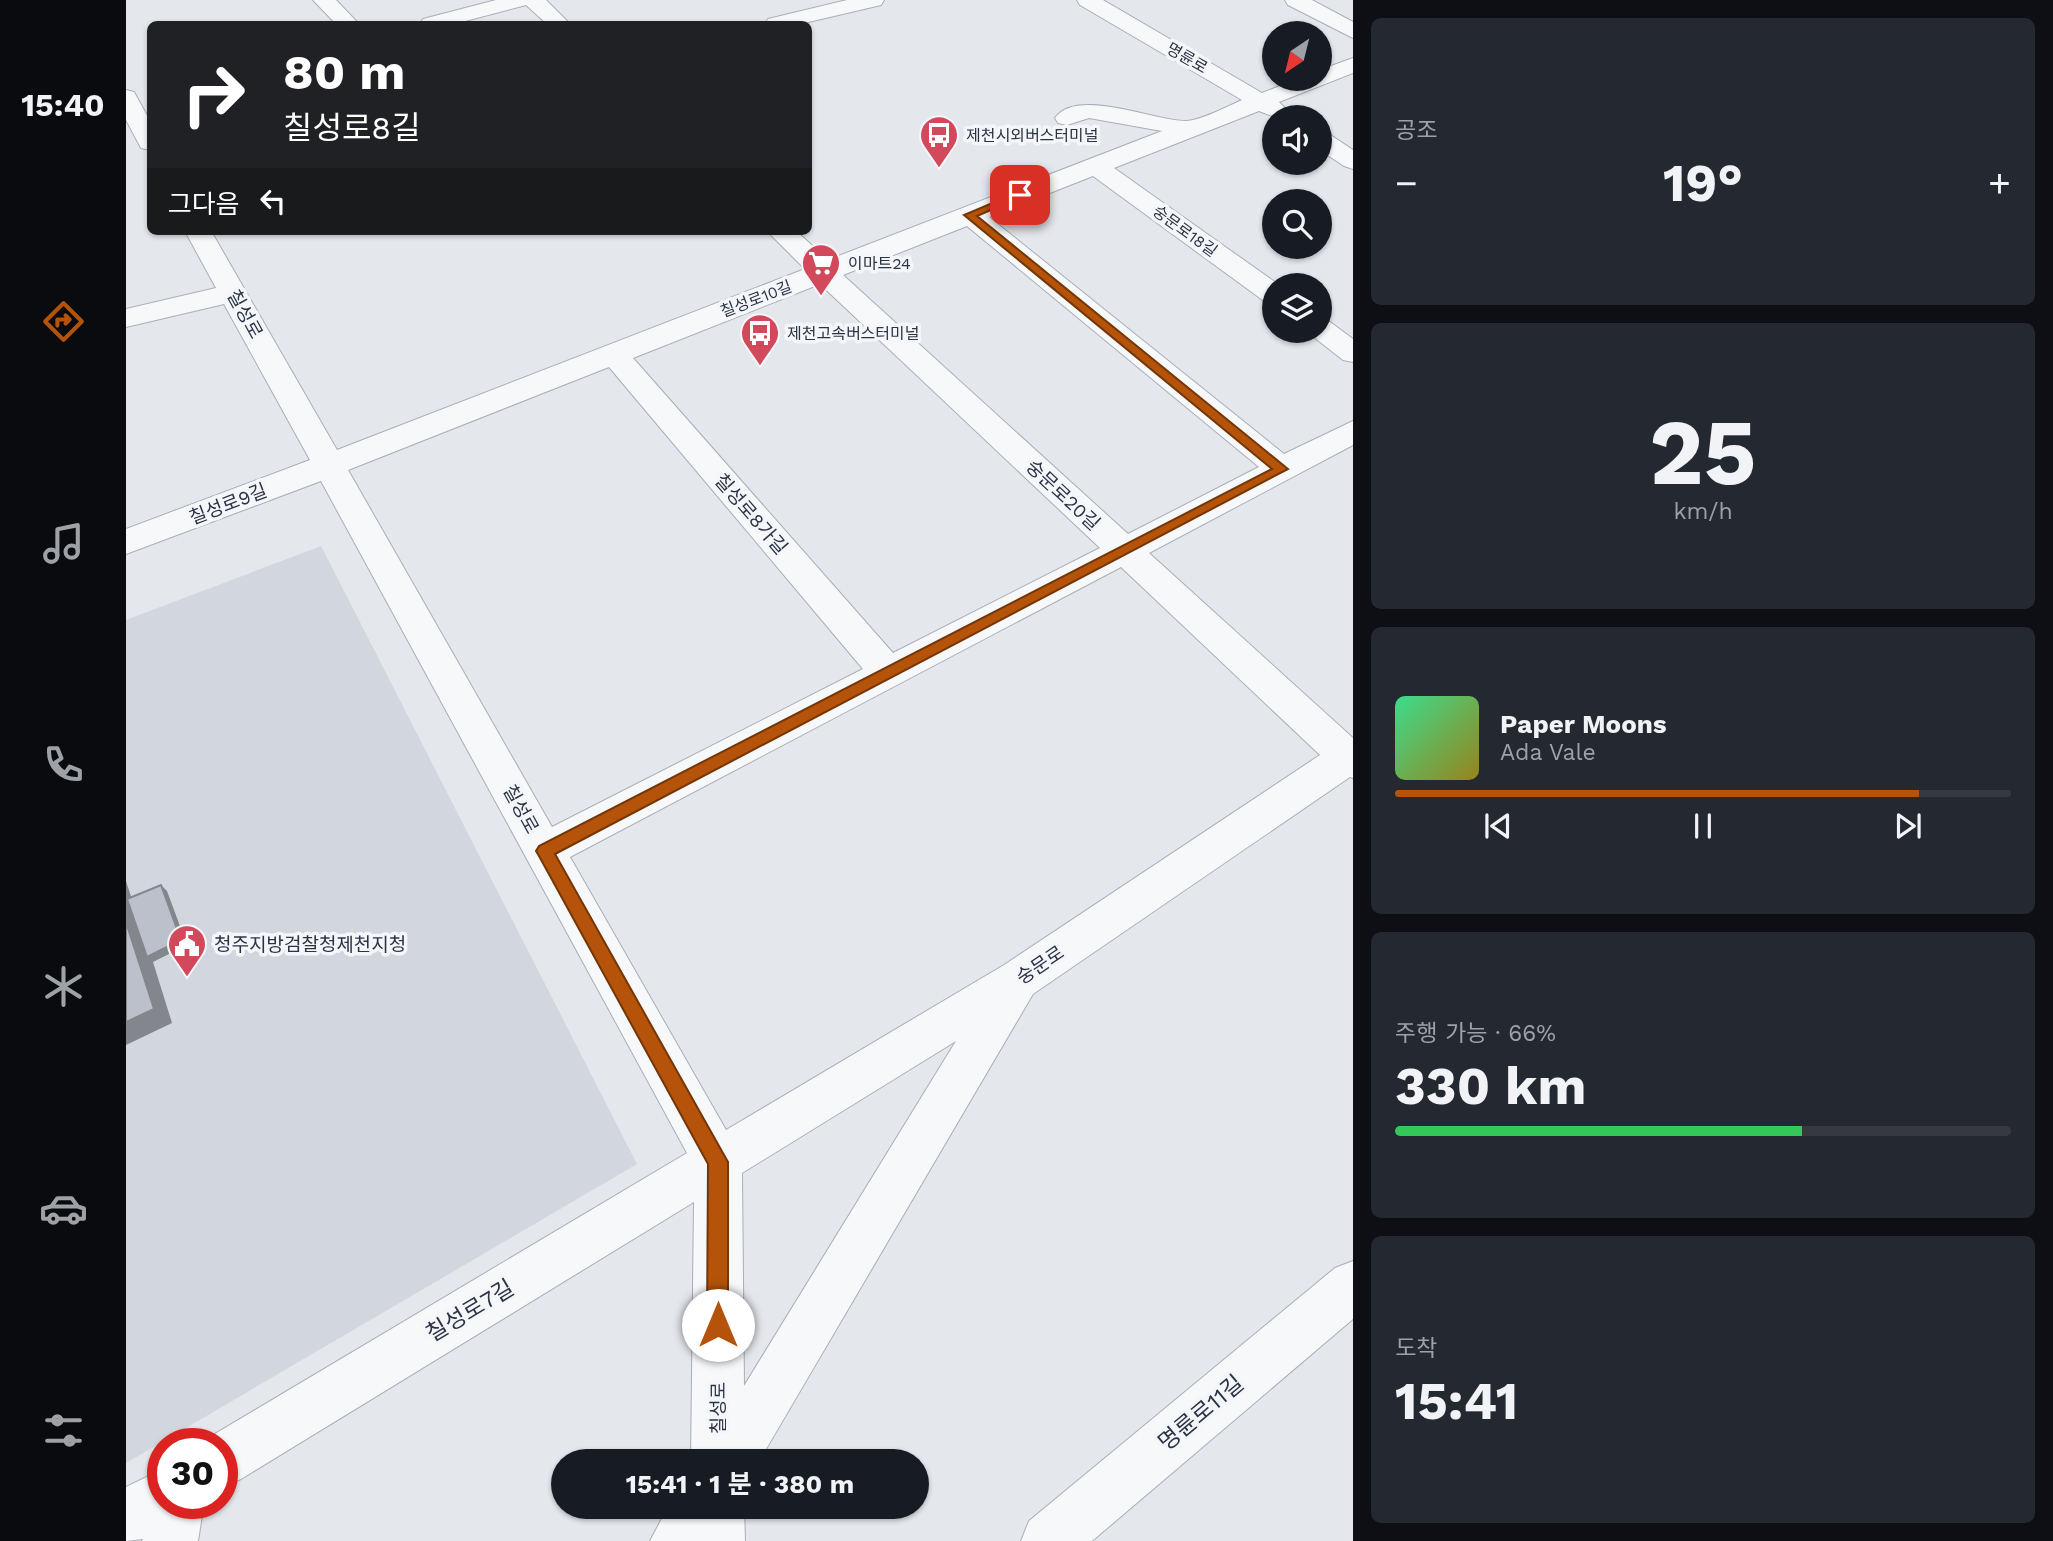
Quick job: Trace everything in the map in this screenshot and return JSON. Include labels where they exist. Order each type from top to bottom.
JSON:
[{"type":"street","points":[[324,0],[345,21]]},
{"type":"street","points":[[442,21],[521,0]]},
{"type":"street","points":[[533,0],[556,21]]},
{"type":"street","points":[[788,21],[873,0]]},
{"type":"street","name":"명륜로","points":[[1088,0],[1266,105]]},
{"type":"street","points":[[1296,0],[1353,31]]},
{"type":"street","name":"칠성로10길","points":[[1332,73],[1353,65]]},
{"type":"street","name":"칠성로10길","points":[[330,466],[1286,91]]},
{"type":"street","points":[[134,104],[147,136]]},
{"type":"street","points":[[1067,118],[1088,111],[1190,129]]},
{"type":"street","points":[[1332,147],[1353,161]]},
{"type":"street","name":"숭문로18길","points":[[1095,166],[1262,286]]},
{"type":"street","points":[[970,215],[1282,469]]},
{"type":"street","name":"칠성로","points":[[200,235],[718,1162],[718,1449]]},
{"type":"street","name":"숭문로20길","points":[[784,235],[1351,758]]},
{"type":"street","points":[[126,318],[233,293]]},
{"type":"street","name":"칠성로8가길","points":[[614,354],[888,673]]},
{"type":"street","points":[[544,851],[1353,432]]},
{"type":"street","name":"칠성로9길","points":[[126,542],[330,466]]},
{"type":"street","name":"숭문로","points":[[718,1162],[1019,979],[1351,758]]},
{"type":"street","points":[[736,1449],[1019,979]]},
{"type":"street","name":"칠성로7길","points":[[238,1450],[718,1162]]},
{"type":"street","name":"명륜로11길","points":[[1049,1541],[1353,1286]]},
{"type":"street","points":[[126,1518],[147,1506]]},
{"type":"street","points":[[170,1541],[174,1519]]},
{"type":"street","points":[[678,1541],[692,1519]]},
{"type":"street","points":[[717,1519],[717,1541]]},
{"type":"shaded area","points":[[321,546],[637,1164],[186,1428],[147,1428],[147,1451],[126,1463],[126,620]]},
{"type":"building","points":[[161,885],[181,940],[147,957],[127,899]]},
{"type":"building","points":[[126,922],[154,1009],[126,1022]]},
{"type":"place","name":"제천시외버스터미널","points":[[939,169]]},
{"type":"place","name":"이마트24","points":[[821,297]]},
{"type":"place","name":"제천고속버스터미널","points":[[760,367]]},
{"type":"place","name":"청주지방검찰청제천지청","points":[[187,978]]},
{"type":"route","points":[[718,1325],[718,1162],[544,851],[1282,469],[970,215],[1020,195]]}]
